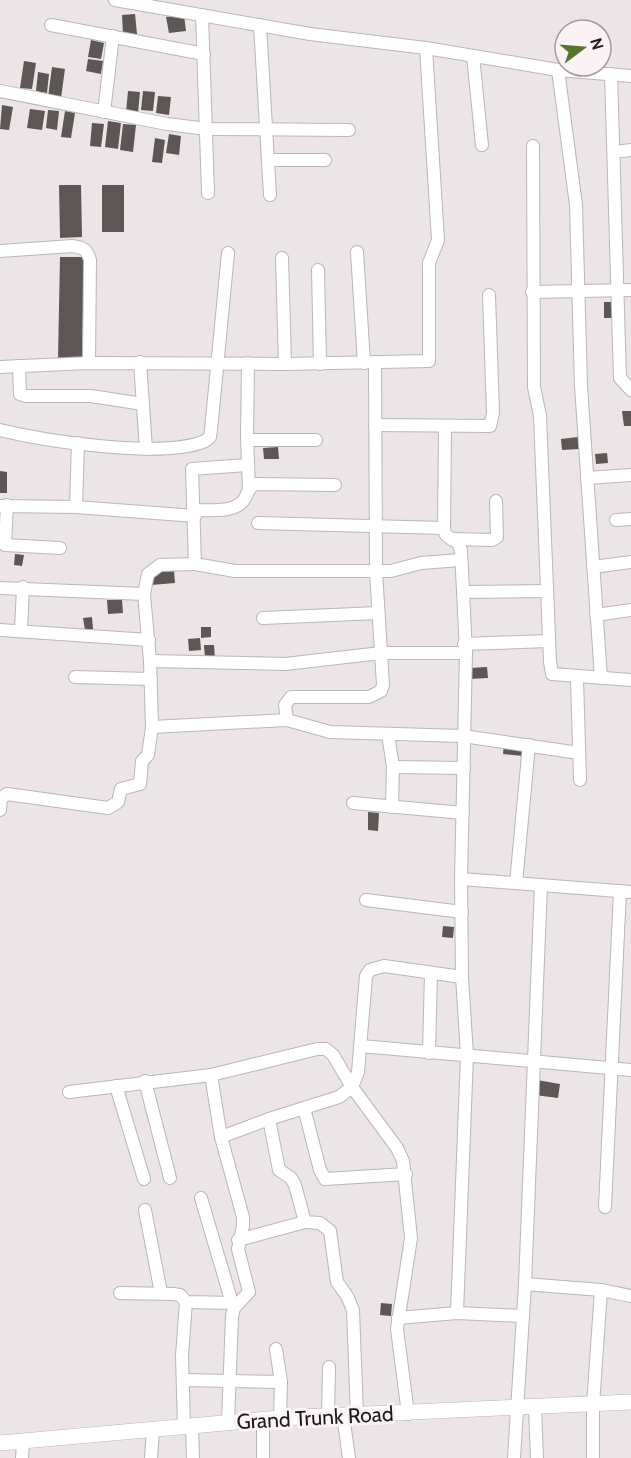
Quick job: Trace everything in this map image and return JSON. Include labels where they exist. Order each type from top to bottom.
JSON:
[{"type":"main road","name":"Grand Trunk Road","points":[[0,1443],[263,1419],[631,1402]]},
{"type":"street","points":[[115,0],[260,25],[426,48],[553,69]]},
{"type":"street","points":[[202,15],[208,193]]},
{"type":"street","points":[[51,25],[204,54]]},
{"type":"street","points":[[260,25],[270,195]]},
{"type":"street","points":[[104,112],[112,36]]},
{"type":"street","points":[[0,368],[140,362],[320,364],[429,361],[431,357],[429,263],[438,240],[426,48]]},
{"type":"street","points":[[473,56],[482,145]]},
{"type":"street","points":[[613,74],[631,76]]},
{"type":"street","points":[[559,78],[576,205],[587,478],[602,678]]},
{"type":"street","points":[[611,78],[614,152],[625,290],[620,378],[631,390]]},
{"type":"street","points":[[0,91],[104,112],[207,129],[349,129]]},
{"type":"street","points":[[532,146],[534,387],[540,416],[552,674],[577,678],[631,680]]},
{"type":"street","points":[[614,152],[631,150]]},
{"type":"street","points":[[268,160],[326,160]]},
{"type":"street","points":[[0,251],[72,246],[81,247],[88,252],[90,260],[89,363]]},
{"type":"street","points":[[287,720],[285,705],[291,697],[369,697],[381,691],[384,679],[376,571],[375,425],[357,252]]},
{"type":"street","points":[[0,430],[40,440],[146,449],[198,444],[210,437],[228,253]]},
{"type":"street","points":[[282,258],[285,364]]},
{"type":"street","points":[[318,270],[320,364]]},
{"type":"street","points":[[532,292],[625,290]]},
{"type":"street","points":[[375,425],[490,426],[493,413],[489,295]]},
{"type":"street","points":[[140,362],[146,449]]},
{"type":"street","points":[[60,548],[15,547],[5,544],[3,506],[195,513],[236,506],[243,501],[249,488],[247,465],[248,363]]},
{"type":"street","points":[[20,366],[20,394],[26,396],[91,396],[143,404]]},
{"type":"street","points":[[445,426],[444,528],[446,535],[458,543],[461,560],[465,649],[461,879],[462,977],[467,1055],[457,1313]]},
{"type":"street","points":[[247,437],[252,440],[316,440]]},
{"type":"street","points":[[76,507],[78,443]]},
{"type":"street","points":[[195,564],[195,513],[190,474],[192,469],[247,465]]},
{"type":"street","points":[[587,478],[631,475]]},
{"type":"street","points":[[249,488],[260,483],[334,485]]},
{"type":"street","points":[[451,539],[492,540],[497,537],[496,501]]},
{"type":"street","points":[[616,520],[631,519]]},
{"type":"street","points":[[258,523],[376,524],[444,528]]},
{"type":"street","points":[[0,810],[3,794],[114,806],[118,802],[121,789],[140,784],[142,761],[148,755],[152,727],[149,640],[144,594],[148,574],[155,567],[195,564],[235,571],[376,571],[402,570],[421,563],[461,560]]},
{"type":"street","points":[[593,567],[631,562]]},
{"type":"street","points":[[0,588],[23,587],[144,594]]},
{"type":"street","points":[[21,631],[23,587]]},
{"type":"street","points":[[462,592],[547,591]]},
{"type":"street","points":[[596,615],[631,610]]},
{"type":"street","points":[[263,618],[378,613]]},
{"type":"street","points":[[0,630],[149,640]]},
{"type":"street","points":[[150,661],[285,664],[381,653],[465,649],[549,641]]},
{"type":"street","points":[[75,677],[151,679]]},
{"type":"street","points":[[577,678],[580,780]]},
{"type":"street","points":[[152,727],[287,720],[330,732],[463,736],[579,753]]},
{"type":"street","points":[[388,734],[393,766],[392,807]]},
{"type":"street","points":[[516,883],[528,745]]},
{"type":"street","points":[[393,766],[464,768]]},
{"type":"street","points":[[353,804],[463,813]]},
{"type":"street","points":[[461,879],[625,891],[605,1207]]},
{"type":"street","points":[[514,1458],[525,1284],[541,885]]},
{"type":"street","points":[[366,900],[462,912]]},
{"type":"street","points":[[221,1137],[339,1097],[352,1087],[358,1072],[366,976],[370,970],[384,966],[462,977]]},
{"type":"street","points":[[429,1053],[431,973]]},
{"type":"street","points":[[361,1046],[631,1070]]},
{"type":"street","points":[[69,1092],[145,1081],[211,1075],[316,1049],[326,1049],[333,1055],[352,1087],[397,1148],[406,1174],[411,1238],[398,1318],[408,1414]]},
{"type":"street","points":[[186,1302],[235,1303],[249,1292],[238,1240],[243,1226],[243,1217],[221,1137],[211,1075]]},
{"type":"street","points":[[145,1081],[170,1178]]},
{"type":"street","points":[[116,1086],[144,1179]]},
{"type":"street","points":[[304,1108],[320,1170],[325,1179],[406,1174]]},
{"type":"street","points":[[269,1119],[279,1170],[291,1178],[295,1185],[305,1222]]},
{"type":"street","points":[[201,1198],[235,1303],[232,1316],[228,1422]]},
{"type":"street","points":[[145,1210],[161,1293]]},
{"type":"street","points":[[238,1240],[305,1222],[320,1223],[330,1231],[338,1282],[351,1303],[343,1415]]},
{"type":"street","points":[[525,1284],[602,1290],[631,1296]]},
{"type":"street","points":[[593,1458],[593,1404],[602,1290]]},
{"type":"street","points":[[120,1293],[180,1295],[186,1302],[183,1380],[193,1458]]},
{"type":"street","points":[[398,1318],[457,1313],[523,1316]]},
{"type":"street","points":[[276,1349],[281,1382],[280,1418]]},
{"type":"street","points":[[329,1367],[343,1415],[349,1458]]},
{"type":"street","points":[[183,1380],[281,1382]]},
{"type":"street","points":[[535,1408],[537,1458]]},
{"type":"street","points":[[263,1419],[263,1458]]},
{"type":"street","points":[[151,1458],[153,1430]]},
{"type":"street","points":[[22,1458],[23,1441]]},
{"type":"building","points":[[135,14],[137,34],[123,35],[122,15]]},
{"type":"building","points":[[184,15],[186,31],[169,33],[166,17]]},
{"type":"building","points":[[91,40],[104,43],[101,59],[88,57]]},
{"type":"building","points":[[88,59],[103,61],[101,74],[86,71]]},
{"type":"building","points":[[24,61],[36,63],[32,89],[20,88]]},
{"type":"building","points":[[52,67],[65,69],[61,98],[48,97]]},
{"type":"building","points":[[38,72],[49,74],[47,93],[36,91]]},
{"type":"building","points":[[128,91],[140,92],[138,113],[126,112]]},
{"type":"building","points":[[143,91],[155,92],[153,111],[141,110]]},
{"type":"building","points":[[158,96],[171,97],[169,115],[156,113]]},
{"type":"building","points":[[2,105],[13,107],[9,130],[0,129]]},
{"type":"building","points":[[30,109],[45,111],[42,130],[27,128]]},
{"type":"building","points":[[48,110],[59,111],[57,130],[46,128]]},
{"type":"building","points":[[65,111],[75,113],[71,138],[61,137]]},
{"type":"building","points":[[108,121],[121,123],[118,149],[105,147]]},
{"type":"building","points":[[92,123],[104,124],[101,147],[90,146]]},
{"type":"building","points":[[123,124],[136,125],[133,152],[120,150]]},
{"type":"building","points":[[169,134],[181,136],[179,155],[166,153]]},
{"type":"building","points":[[155,138],[165,140],[162,163],[152,162]]},
{"type":"building","points":[[59,185],[81,185],[82,237],[60,238]]},
{"type":"building","points":[[102,185],[124,185],[124,232],[102,232]]},
{"type":"building","points":[[60,257],[84,257],[82,359],[58,359]]},
{"type":"building","points":[[604,302],[614,302],[614,318],[604,318]]},
{"type":"building","points":[[622,411],[631,411],[631,426],[624,426]]},
{"type":"building","points":[[578,437],[579,449],[562,450],[561,439]]},
{"type":"building","points":[[278,447],[279,459],[264,459],[263,448]]},
{"type":"building","points":[[607,453],[608,463],[596,464],[595,454]]},
{"type":"building","points":[[0,471],[7,472],[7,493],[0,493]]},
{"type":"building","points":[[15,554],[24,555],[22,566],[14,565]]},
{"type":"building","points":[[174,571],[175,583],[151,585],[150,573]]},
{"type":"building","points":[[107,600],[122,600],[123,613],[108,614]]},
{"type":"building","points":[[92,617],[93,629],[85,630],[83,618]]},
{"type":"building","points":[[201,627],[211,627],[211,637],[201,638]]},
{"type":"building","points":[[200,638],[201,650],[189,651],[188,639]]},
{"type":"building","points":[[204,645],[214,645],[215,659],[205,659]]},
{"type":"building","points":[[487,667],[488,678],[469,679],[469,668]]},
{"type":"building","points":[[504,744],[524,747],[523,756],[503,754]]},
{"type":"building","points":[[368,812],[379,813],[378,831],[368,830]]},
{"type":"building","points":[[443,926],[454,927],[453,938],[442,937]]},
{"type":"building","points":[[537,1080],[560,1084],[558,1098],[535,1095]]},
{"type":"building","points":[[381,1303],[392,1304],[391,1316],[380,1315]]}]
